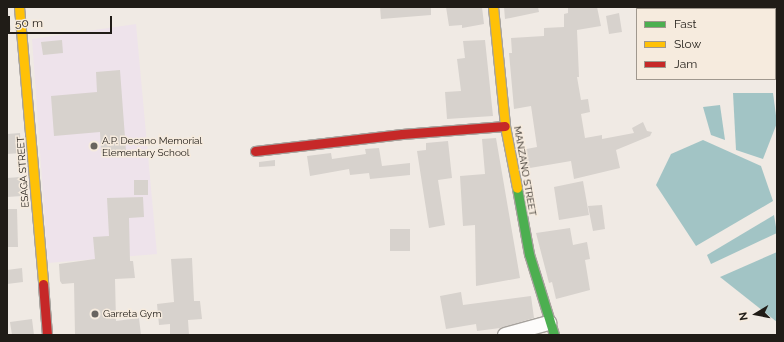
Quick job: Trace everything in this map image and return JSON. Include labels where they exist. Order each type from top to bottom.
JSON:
[{"type":"street","name":"ESAGA STREET","points":[[18,7],[24,46],[47,335]]},
{"type":"street","name":"MANZANO STREET","points":[[493,7],[505,126],[529,254],[552,329]]},
{"type":"street","points":[[255,151],[402,134],[505,126]]},
{"type":"street","points":[[505,335],[552,329]]},
{"type":"shaded area","name":"A.P. Decano Memorial Elementary School","points":[[136,24],[157,254],[48,263],[32,39]]},
{"type":"water","points":[[733,93],[773,93],[777,123],[763,159],[736,150]]},
{"type":"water","points":[[720,105],[725,140],[711,135],[703,107]]},
{"type":"water","points":[[703,140],[761,166],[773,201],[696,246],[656,185],[671,154]]},
{"type":"water","points":[[774,215],[777,233],[711,264],[707,255]]},
{"type":"water","points":[[777,252],[777,322],[720,277]]},
{"type":"building","points":[[7,7],[11,30],[7,31]]},
{"type":"building","points":[[380,7],[431,7],[431,15],[381,19]]},
{"type":"building","points":[[446,7],[482,7],[484,24],[462,28],[462,25],[449,26]]},
{"type":"building","points":[[504,7],[538,7],[539,12],[505,19]]},
{"type":"building","points":[[568,7],[597,7],[601,26],[577,30],[579,77],[577,77],[581,100],[588,99],[590,112],[581,114],[585,138],[602,135],[602,139],[634,133],[632,128],[643,122],[647,131],[652,132],[650,136],[616,150],[620,168],[574,179],[571,161],[524,169],[521,150],[537,147],[531,106],[514,109],[509,53],[512,53],[511,38],[544,36],[544,28],[564,27],[564,14],[568,13]]},
{"type":"building","points":[[619,13],[622,32],[609,34],[606,16]]},
{"type":"building","points":[[62,40],[63,53],[43,55],[41,42]]},
{"type":"building","points":[[485,40],[493,116],[447,119],[445,92],[461,91],[457,59],[465,58],[463,41]]},
{"type":"building","points":[[120,70],[126,151],[101,153],[100,132],[54,136],[51,96],[97,92],[96,72]]},
{"type":"building","points":[[20,133],[21,153],[7,154],[7,134]]},
{"type":"building","points":[[496,138],[520,278],[476,286],[475,225],[463,226],[460,176],[485,174],[482,139]]},
{"type":"building","points":[[448,141],[452,178],[438,180],[445,225],[429,228],[417,151],[426,150],[426,143]]},
{"type":"building","points":[[379,148],[382,166],[410,163],[410,175],[370,179],[369,173],[350,175],[349,169],[310,176],[307,156],[331,153],[332,159],[366,154],[365,149]]},
{"type":"building","points":[[275,160],[275,166],[259,167],[259,162]]},
{"type":"building","points":[[20,177],[22,196],[7,197],[7,178]]},
{"type":"building","points":[[134,180],[148,180],[148,195],[134,195]]},
{"type":"building","points":[[583,181],[589,215],[559,220],[554,187]]},
{"type":"building","points":[[143,197],[144,217],[129,218],[130,261],[133,261],[135,278],[115,279],[116,321],[139,318],[141,335],[75,335],[74,283],[62,284],[60,281],[59,264],[95,259],[93,237],[109,236],[107,198]]},
{"type":"building","points":[[602,205],[605,229],[593,231],[588,206]]},
{"type":"building","points":[[7,209],[17,209],[18,247],[7,247]]},
{"type":"building","points":[[570,228],[573,245],[587,242],[590,259],[585,260],[590,290],[556,299],[552,282],[549,283],[536,233]]},
{"type":"building","points":[[390,229],[410,229],[410,251],[390,251]]},
{"type":"building","points":[[192,258],[194,301],[200,301],[202,319],[188,320],[189,335],[170,335],[170,324],[159,325],[157,304],[174,302],[171,259]]},
{"type":"building","points":[[22,268],[23,282],[7,284],[7,270]]},
{"type":"building","points":[[461,292],[463,305],[531,296],[534,318],[500,328],[477,331],[476,324],[446,329],[440,296]]},
{"type":"building","points":[[32,319],[34,335],[12,335],[10,322]]},
{"type":"traffic: fast","points":[[517,188],[529,254],[554,335]]},
{"type":"traffic: slow","points":[[19,7],[43,284]]},
{"type":"traffic: slow","points":[[493,7],[505,126],[517,188]]},
{"type":"traffic: jam","points":[[255,151],[402,134],[505,126]]},
{"type":"traffic: jam","points":[[43,284],[47,335]]},
{"type":"place","name":"A.P. Decano Memorial Elementary School","points":[[94,146]]},
{"type":"place","name":"Garreta Gym","points":[[95,314]]}]
